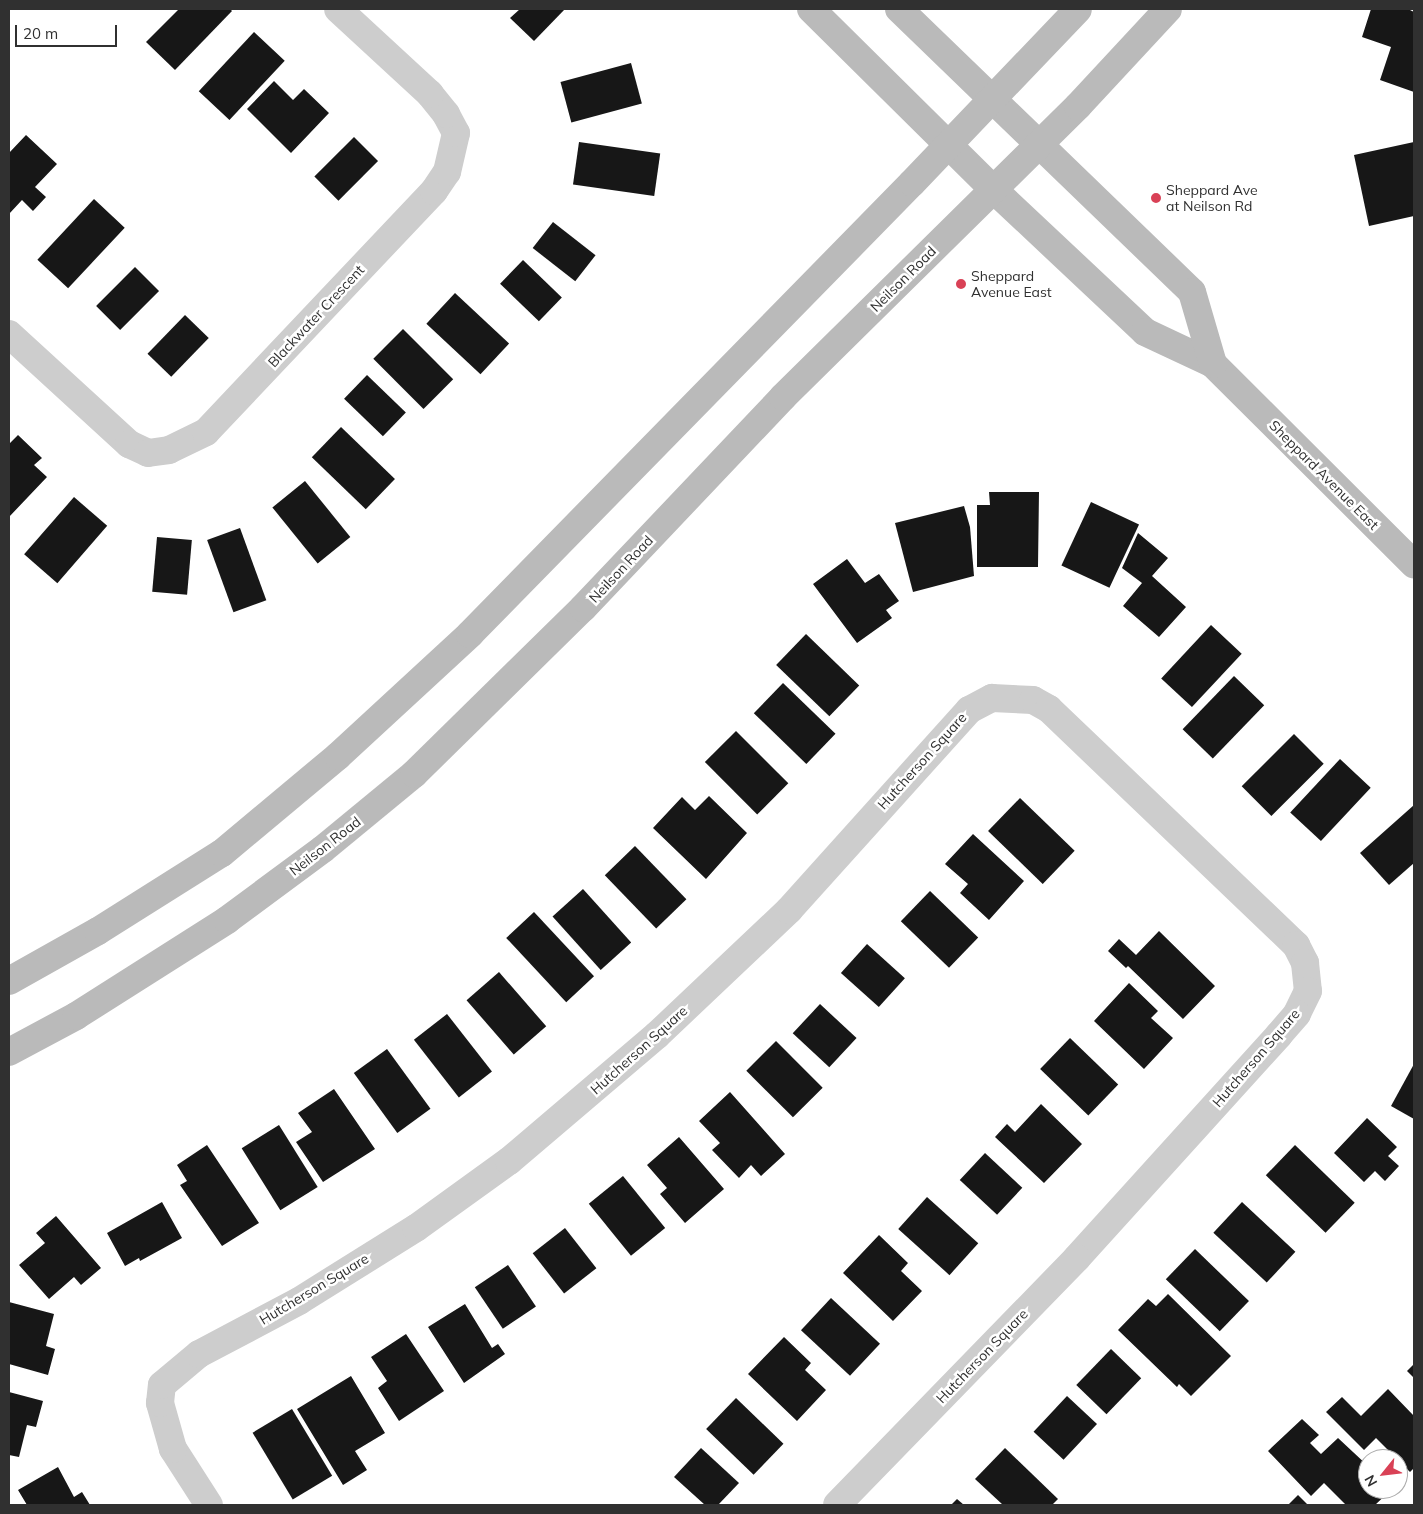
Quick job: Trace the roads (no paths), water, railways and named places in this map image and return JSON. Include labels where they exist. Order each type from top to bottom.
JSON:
[{"type":"main road","name":"Sheppard Avenue East","points":[[811,9],[994,190],[1145,332],[1212,364],[1414,564]]},
{"type":"main road","name":"Sheppard Avenue East","points":[[899,9],[1192,292],[1212,364]]},
{"type":"main road","points":[[9,981],[98,931],[222,853],[338,756],[470,634],[949,144],[990,98],[1078,9]]},
{"type":"main road","name":"Neilson Road","points":[[9,1052],[76,1016],[227,920],[323,849],[414,774],[584,608],[784,397],[994,190],[1168,9]]},
{"type":"street","name":"Blackwater Crescent","points":[[9,334],[129,444],[148,453],[169,450],[206,432],[434,191],[447,172],[456,133],[446,114],[430,94],[338,9]]},
{"type":"street","name":"Hutcherson Square","points":[[209,1505],[173,1449],[160,1403],[162,1385],[198,1354],[299,1302],[416,1228],[510,1161],[657,1035],[789,910],[969,710],[992,698],[1033,700],[1049,709],[1296,945],[1305,963],[1308,991],[1297,1014],[1279,1035],[1076,1258],[837,1505]]},
{"type":"place","name":"Sheppard Ave at Neilson Rd","points":[[1156,198]]},
{"type":"place","name":"Sheppard Avenue East","points":[[961,284]]}]
